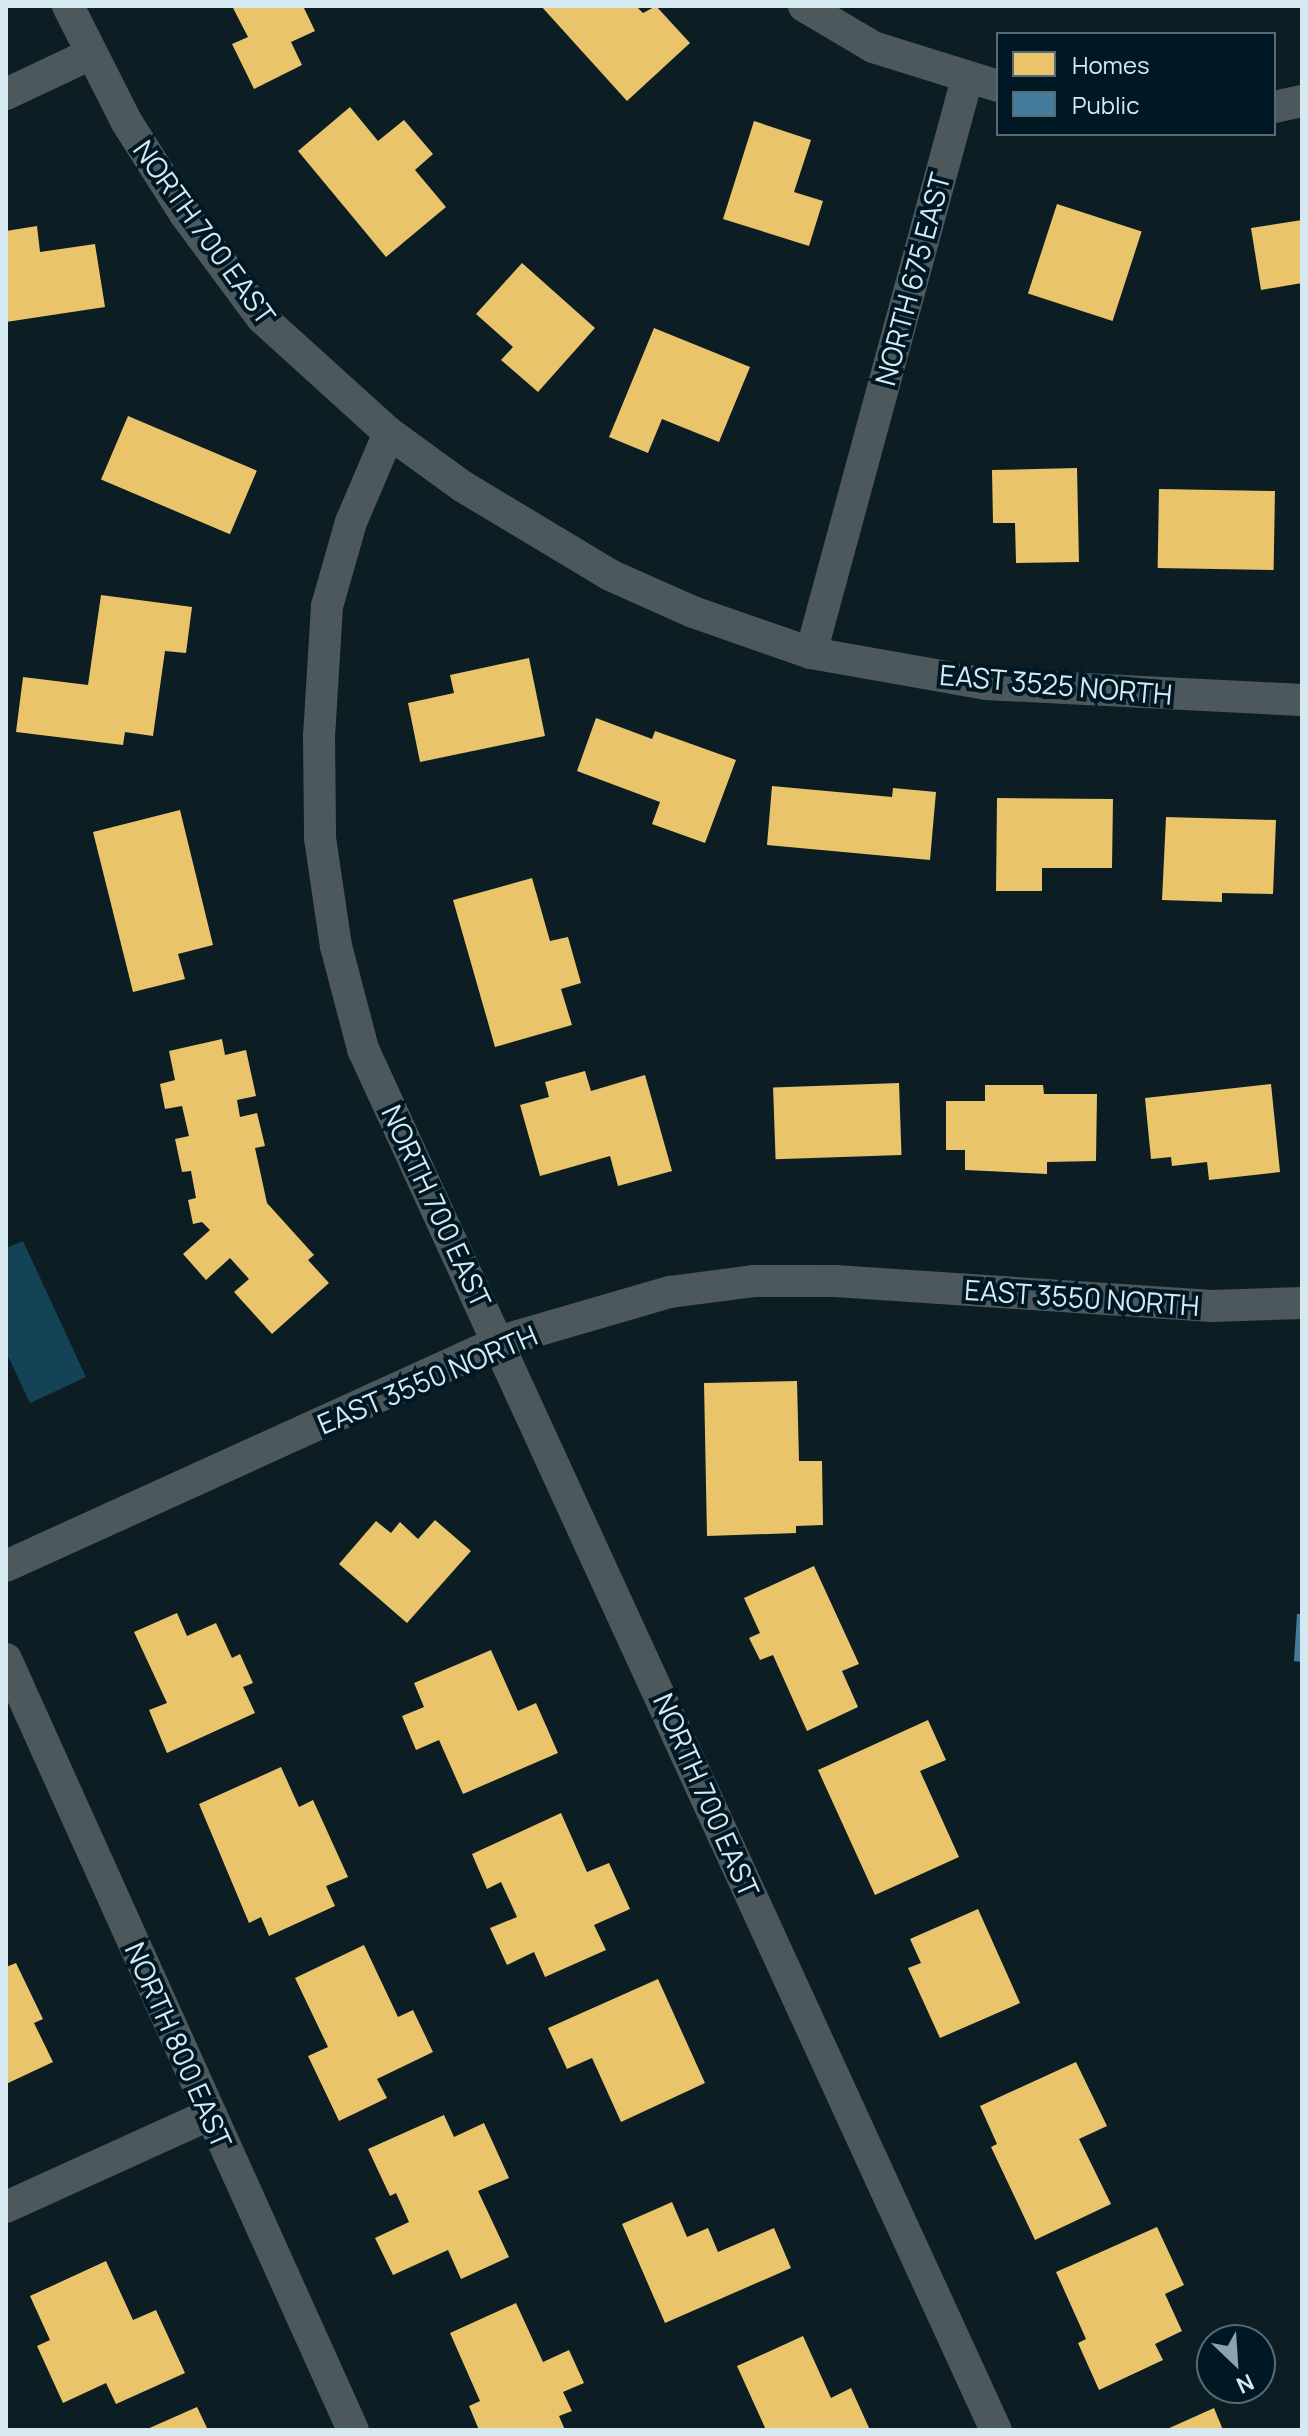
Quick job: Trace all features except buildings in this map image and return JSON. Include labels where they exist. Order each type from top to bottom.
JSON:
[{"type":"street","name":"NORTH 700 EAST","points":[[68,6],[89,55],[185,214],[262,318],[389,433],[351,522],[327,606],[319,735],[320,838],[336,946],[363,1049],[501,1341],[996,2430]]},
{"type":"street","points":[[804,6],[873,47],[967,79],[996,86]]},
{"type":"street","points":[[6,94],[89,55]]},
{"type":"street","name":"NORTH 675 EAST","points":[[811,653],[967,79]]},
{"type":"street","points":[[1276,107],[1302,101]]},
{"type":"street","name":"EAST 3525 NORTH","points":[[389,433],[462,486],[610,575],[693,612],[811,653],[986,684],[1302,700]]},
{"type":"street","name":"EAST 3550 NORTH","points":[[6,1566],[501,1341],[670,1292],[753,1281],[835,1281],[1212,1306],[1302,1303]]},
{"type":"street","name":"NORTH 800 EAST","points":[[6,1659],[353,2430]]},
{"type":"street","points":[[6,2207],[211,2114]]},
{"type":"shaded area","points":[[23,1241],[86,1377],[30,1403],[6,1352],[6,1248]]}]
